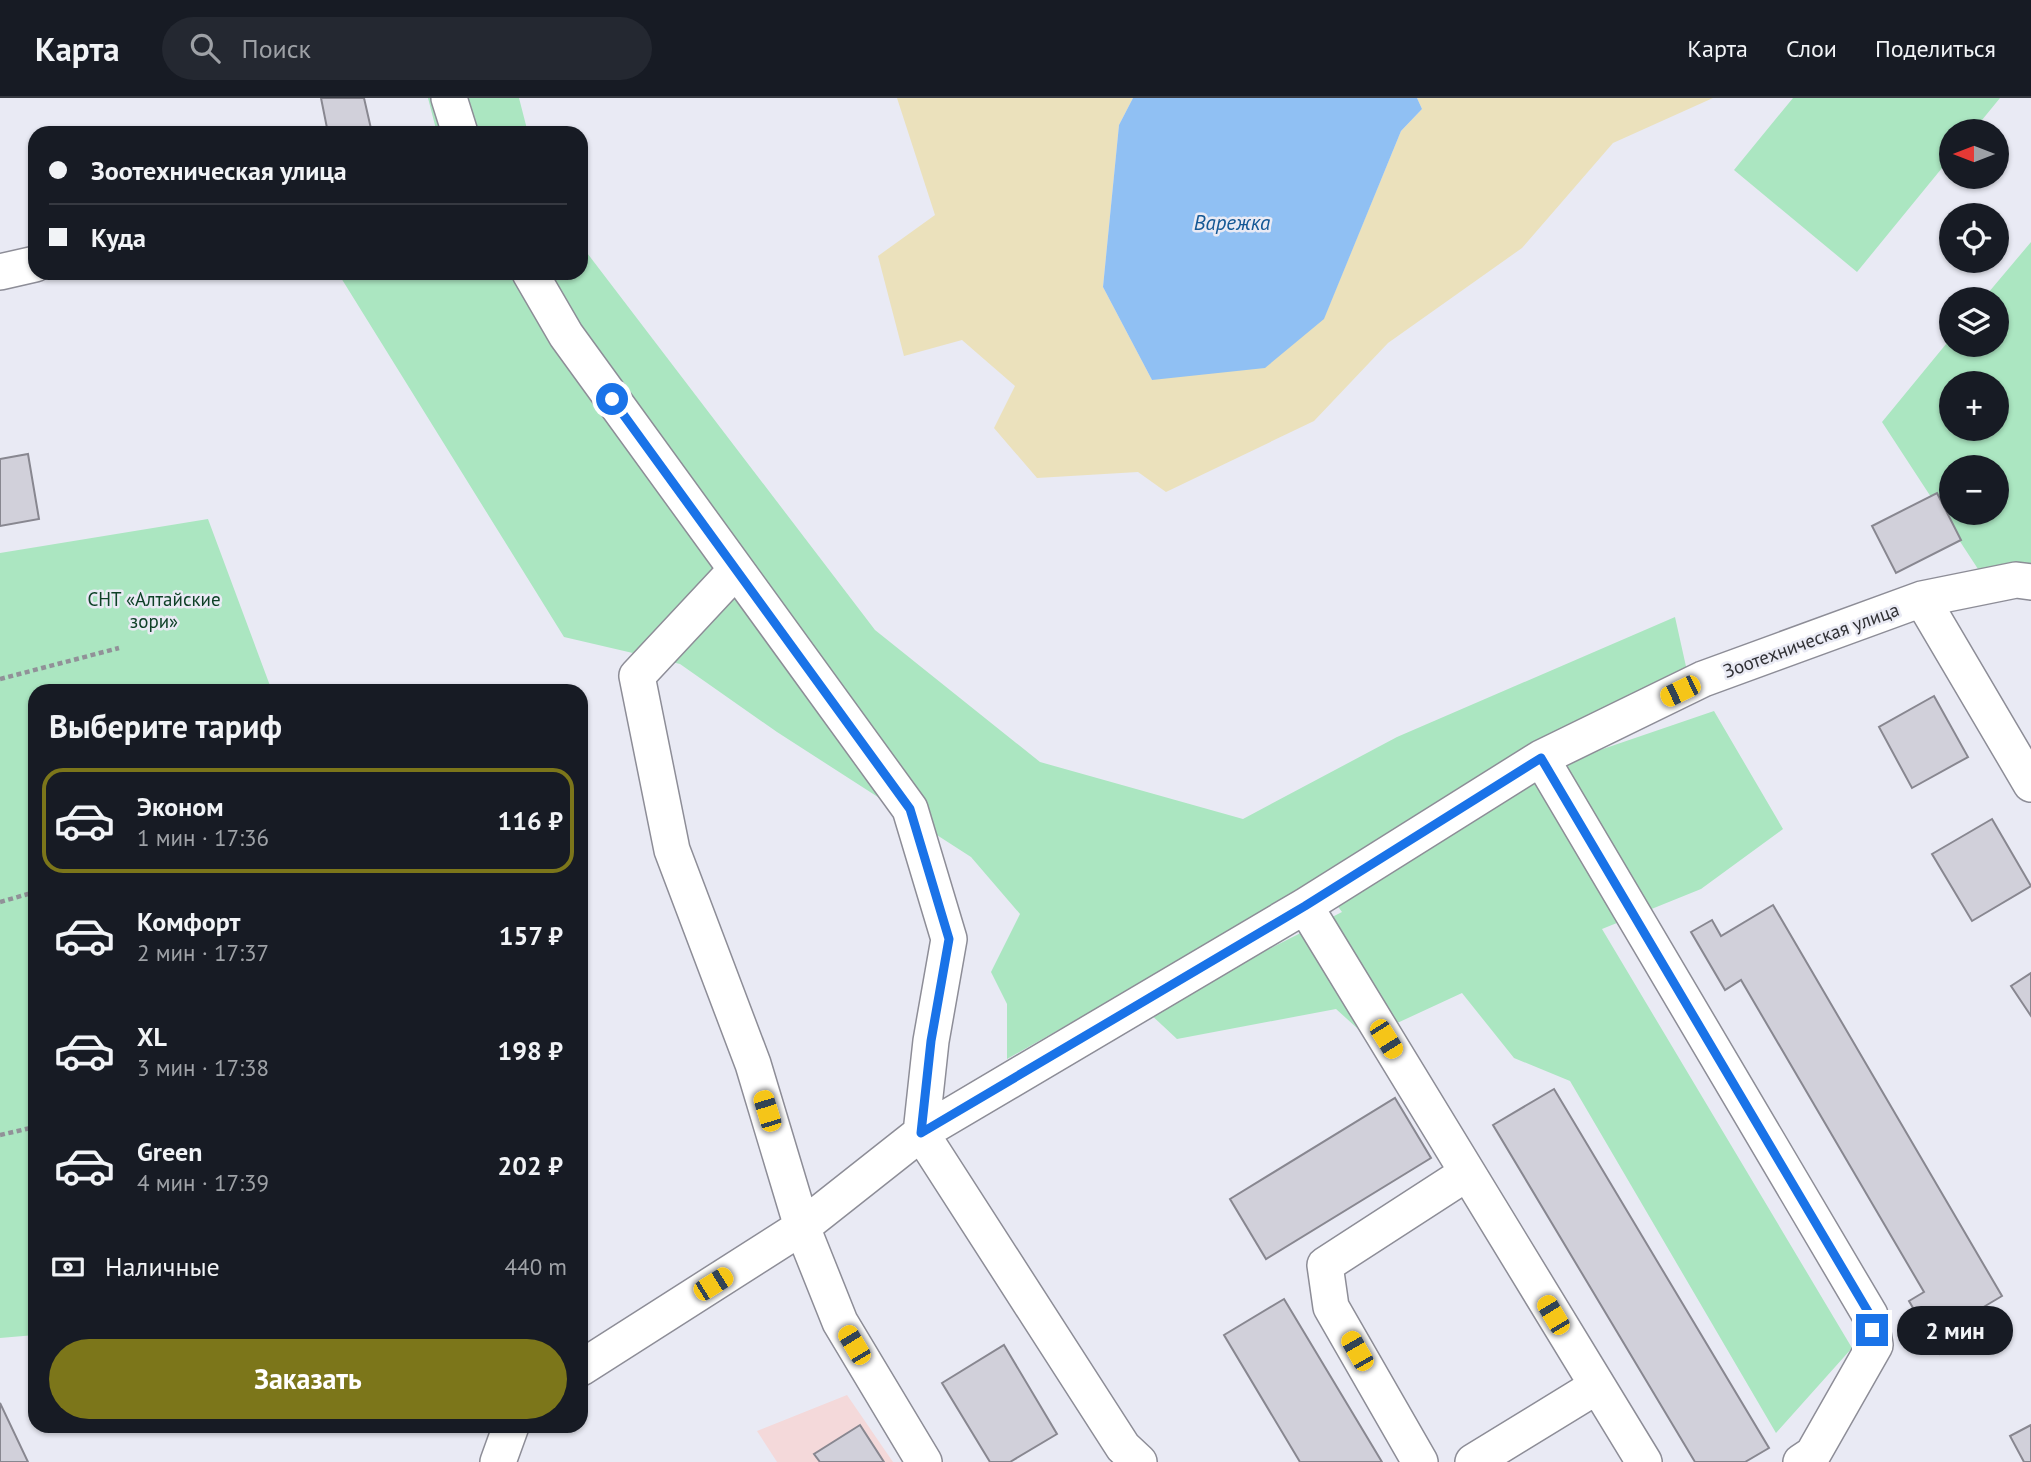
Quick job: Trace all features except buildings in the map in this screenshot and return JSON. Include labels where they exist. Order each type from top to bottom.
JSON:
[{"type":"street","points":[[449,98],[458,126]]},
{"type":"street","points":[[0,272],[28,266]]},
{"type":"street","points":[[534,280],[566,335],[910,809],[949,939],[931,1041],[921,1133],[1124,1447],[1139,1462]]},
{"type":"street","points":[[736,570],[637,676],[672,850],[753,1064],[802,1227],[840,1322],[924,1462]]},
{"type":"street","name":"Зоотехническая улица","points":[[588,1364],[802,1227],[921,1133],[1305,906],[1541,758],[1703,680],[1922,599],[2016,580],[2031,582]]},
{"type":"street","name":"Зоотехническая улица","points":[[1922,599],[2031,783]]},
{"type":"street","points":[[1541,758],[1870,1315],[1875,1345],[1813,1454],[1801,1462]]},
{"type":"street","points":[[1305,906],[1644,1462]]},
{"type":"street","points":[[1420,1462],[1331,1307],[1325,1265],[1467,1173]]},
{"type":"street","points":[[1473,1462],[1597,1386]]},
{"type":"street","points":[[498,1462],[508,1433]]},
{"type":"path","points":[[0,680],[119,648]]},
{"type":"path","points":[[0,902],[28,894]]},
{"type":"path","points":[[0,1135],[28,1129]]},
{"type":"shaded area","points":[[847,1395],[893,1462],[777,1462],[757,1431]]},
{"type":"green space","points":[[428,98],[519,98],[526,126],[435,126]]},
{"type":"green space","points":[[1793,98],[2000,98],[1983,119],[1939,119],[1939,172],[1857,272],[1734,170]]},
{"type":"green space","points":[[2031,242],[2031,563],[1978,569],[1949,525],[2009,525],[2009,455],[1939,455],[1939,509],[1882,422],[1939,353],[1939,357],[2009,357],[2009,287],[1993,287],[2005,273],[2009,273],[2009,268]]},
{"type":"green space","points":[[588,254],[875,630],[1040,762],[1243,819],[1397,737],[1675,617],[1687,671],[1587,722],[1597,751],[1714,711],[1783,829],[1701,889],[1602,929],[1852,1348],[1776,1433],[1570,1081],[1514,1058],[1462,993],[1367,1037],[1336,1009],[1177,1039],[1147,1011],[1342,912],[1320,882],[1007,1059],[1007,1004],[991,972],[1020,914],[971,857],[777,732],[680,664],[564,637],[342,280],[588,280]]},
{"type":"green space","name":"СНТ «Алтайские зори»","points":[[208,519],[269,684],[28,684],[28,1336],[0,1338],[0,553]]},
{"type":"sand","points":[[897,98],[1133,98],[1119,125],[1103,287],[1152,380],[1324,318],[1401,131],[1422,109],[1417,98],[1713,98],[1613,143],[1522,248],[1388,343],[1314,421],[1166,492],[1138,472],[1037,478],[994,428],[1015,386],[962,340],[904,356],[878,256],[935,215]]},
{"type":"water","name":"Варежка","points":[[1133,98],[1417,98],[1422,109],[1401,131],[1324,319],[1265,368],[1152,380],[1103,287],[1119,125]]},
{"type":"route","points":[[612,399],[910,809],[949,939],[931,1041],[921,1133],[1305,906],[1541,758],[1870,1315],[1872,1330]]}]
